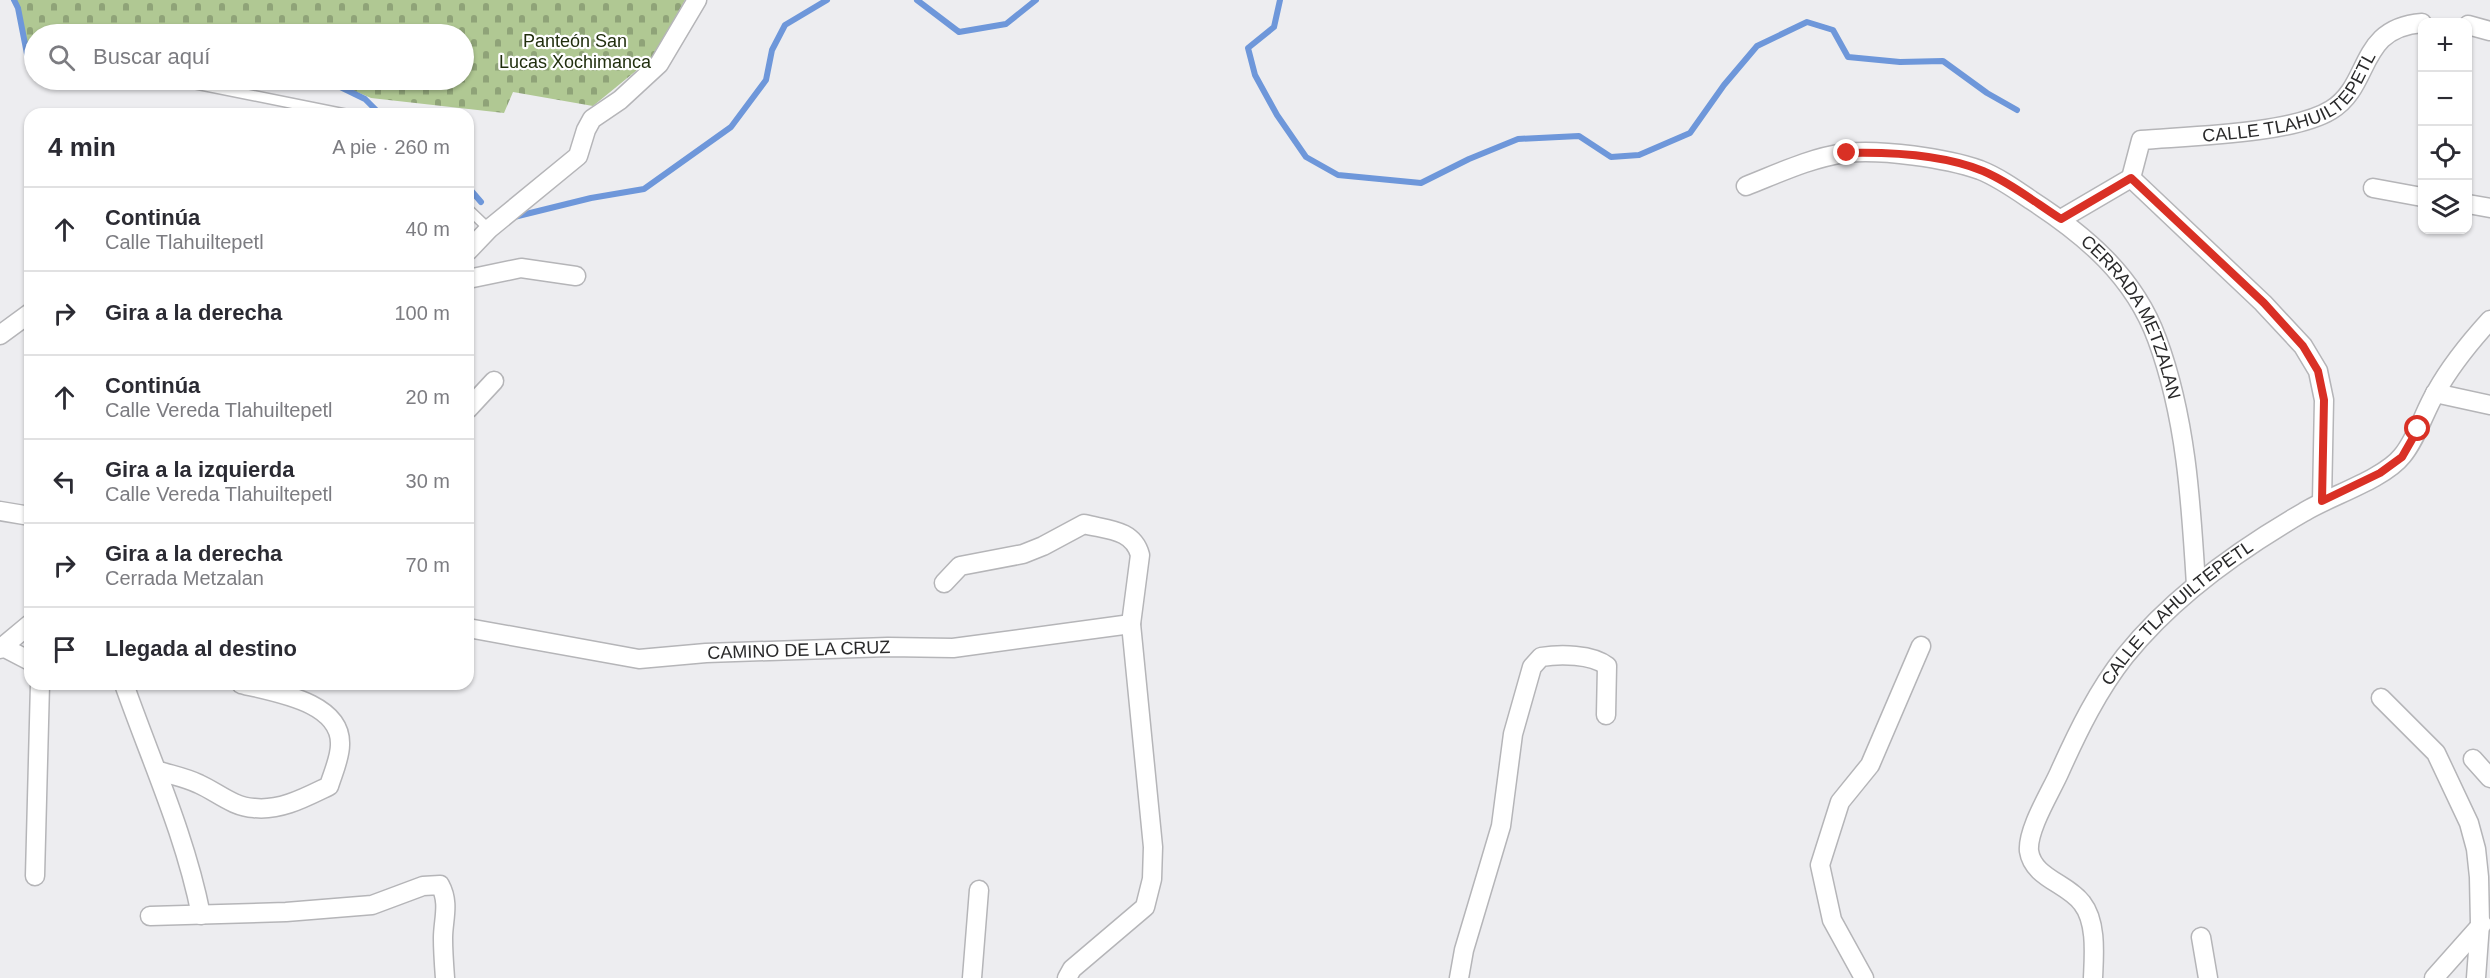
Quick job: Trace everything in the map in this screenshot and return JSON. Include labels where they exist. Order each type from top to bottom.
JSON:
[{"type":"street","points":[[474,244],[489,229],[579,156],[585,130],[592,119],[620,100],[659,64],[697,0]]},
{"type":"street","name":"CALLE TLAHUILTEPETL","points":[[2131,178],[2141,140],[2291,124],[2330,111],[2348,98],[2371,49],[2390,33],[2408,24],[2418,23]]},
{"type":"street","points":[[2472,26],[2490,31]]},
{"type":"street","name":"CERRADA METZALAN","points":[[1746,186],[1817,158],[1847,153],[1905,155],[1960,164],[1982,171],[2006,183],[2061,219],[2120,273],[2139,300],[2157,338],[2169,377],[2184,444],[2192,507],[2196,585]]},
{"type":"street","points":[[2061,219],[2131,178],[2271,312],[2303,346],[2318,371],[2324,400],[2322,501]]},
{"type":"street","points":[[2373,188],[2418,196]]},
{"type":"street","points":[[2472,205],[2490,208]]},
{"type":"street","points":[[474,278],[521,268],[576,276]]},
{"type":"street","points":[[0,336],[24,318]]},
{"type":"street","name":"CALLE TLAHUILTEPETL","points":[[2093,978],[2094,956],[2091,926],[2084,905],[2069,889],[2036,869],[2029,850],[2035,824],[2075,737],[2124,657],[2196,585],[2256,540],[2322,501],[2380,473],[2402,457],[2435,393],[2458,356],[2490,320]]},
{"type":"street","points":[[474,403],[494,381]]},
{"type":"street","points":[[2435,393],[2490,405]]},
{"type":"street","points":[[0,511],[24,515]]},
{"type":"street","points":[[944,583],[960,566],[1023,554],[1084,524],[1129,536],[1137,544],[1140,555],[1131,624],[1153,848],[1152,879],[1144,907],[1072,969],[1067,978]]},
{"type":"street","name":"CAMINO DE LA CRUZ","points":[[474,629],[639,659],[706,653],[888,647],[953,648],[1131,624]]},
{"type":"street","points":[[24,629],[1,648],[24,658]]},
{"type":"street","points":[[1864,978],[1832,920],[1820,865],[1840,802],[1870,765],[1921,646]]},
{"type":"street","points":[[1459,978],[1464,950],[1502,826],[1513,734],[1532,668],[1541,657],[1555,655],[1600,661],[1607,666],[1609,675],[1606,715]]},
{"type":"street","points":[[35,876],[40,690]]},
{"type":"street","points":[[126,690],[159,771],[194,879],[201,915]]},
{"type":"street","points":[[159,771],[198,783],[225,800],[253,808],[276,807],[329,786],[340,745],[337,729],[323,711],[297,698],[265,690]]},
{"type":"street","points":[[2381,698],[2436,753],[2469,823],[2476,849],[2485,924],[2476,978]]},
{"type":"street","points":[[2473,759],[2490,778]]},
{"type":"street","points":[[150,916],[286,912],[372,905],[423,886],[440,885],[445,893],[446,904],[443,937],[445,978]]},
{"type":"street","points":[[972,978],[979,890]]},
{"type":"street","points":[[2433,978],[2485,924]]},
{"type":"street","points":[[2201,937],[2208,978]]},
{"type":"lane","points":[[226,90],[315,108]]},
{"type":"lane","points":[[474,215],[489,229]]},
{"type":"green space","name":"Panteón San Lucas Xochimanca","points":[[14,0],[685,0],[653,57],[593,106],[513,92],[504,113],[371,98],[352,90],[474,90],[474,24],[24,24],[24,39],[18,8]]},
{"type":"waterway","points":[[14,0],[18,8],[24,39]]},
{"type":"waterway","points":[[514,217],[591,198],[644,189],[731,127],[766,80],[772,50],[785,25],[827,0]]},
{"type":"waterway","points":[[917,0],[959,32],[1006,24],[1036,0]]},
{"type":"waterway","points":[[1280,0],[1274,27],[1248,48],[1255,75],[1277,115],[1306,157],[1338,175],[1421,183],[1469,159],[1518,139],[1579,136],[1611,157],[1639,155],[1690,133],[1724,85],[1757,46],[1807,22],[1833,30],[1848,57],[1900,62],[1943,61],[1987,93],[2017,110]]},
{"type":"waterway","points":[[347,90],[365,99],[374,108]]},
{"type":"waterway","points":[[474,194],[481,202]]},
{"type":"route","points":[[1847,153],[1871,152],[1905,155],[1960,164],[1982,171],[2006,183],[2061,219],[2131,178],[2264,303],[2303,346],[2318,371],[2324,400],[2322,501],[2380,473],[2402,457],[2418,429]]}]
